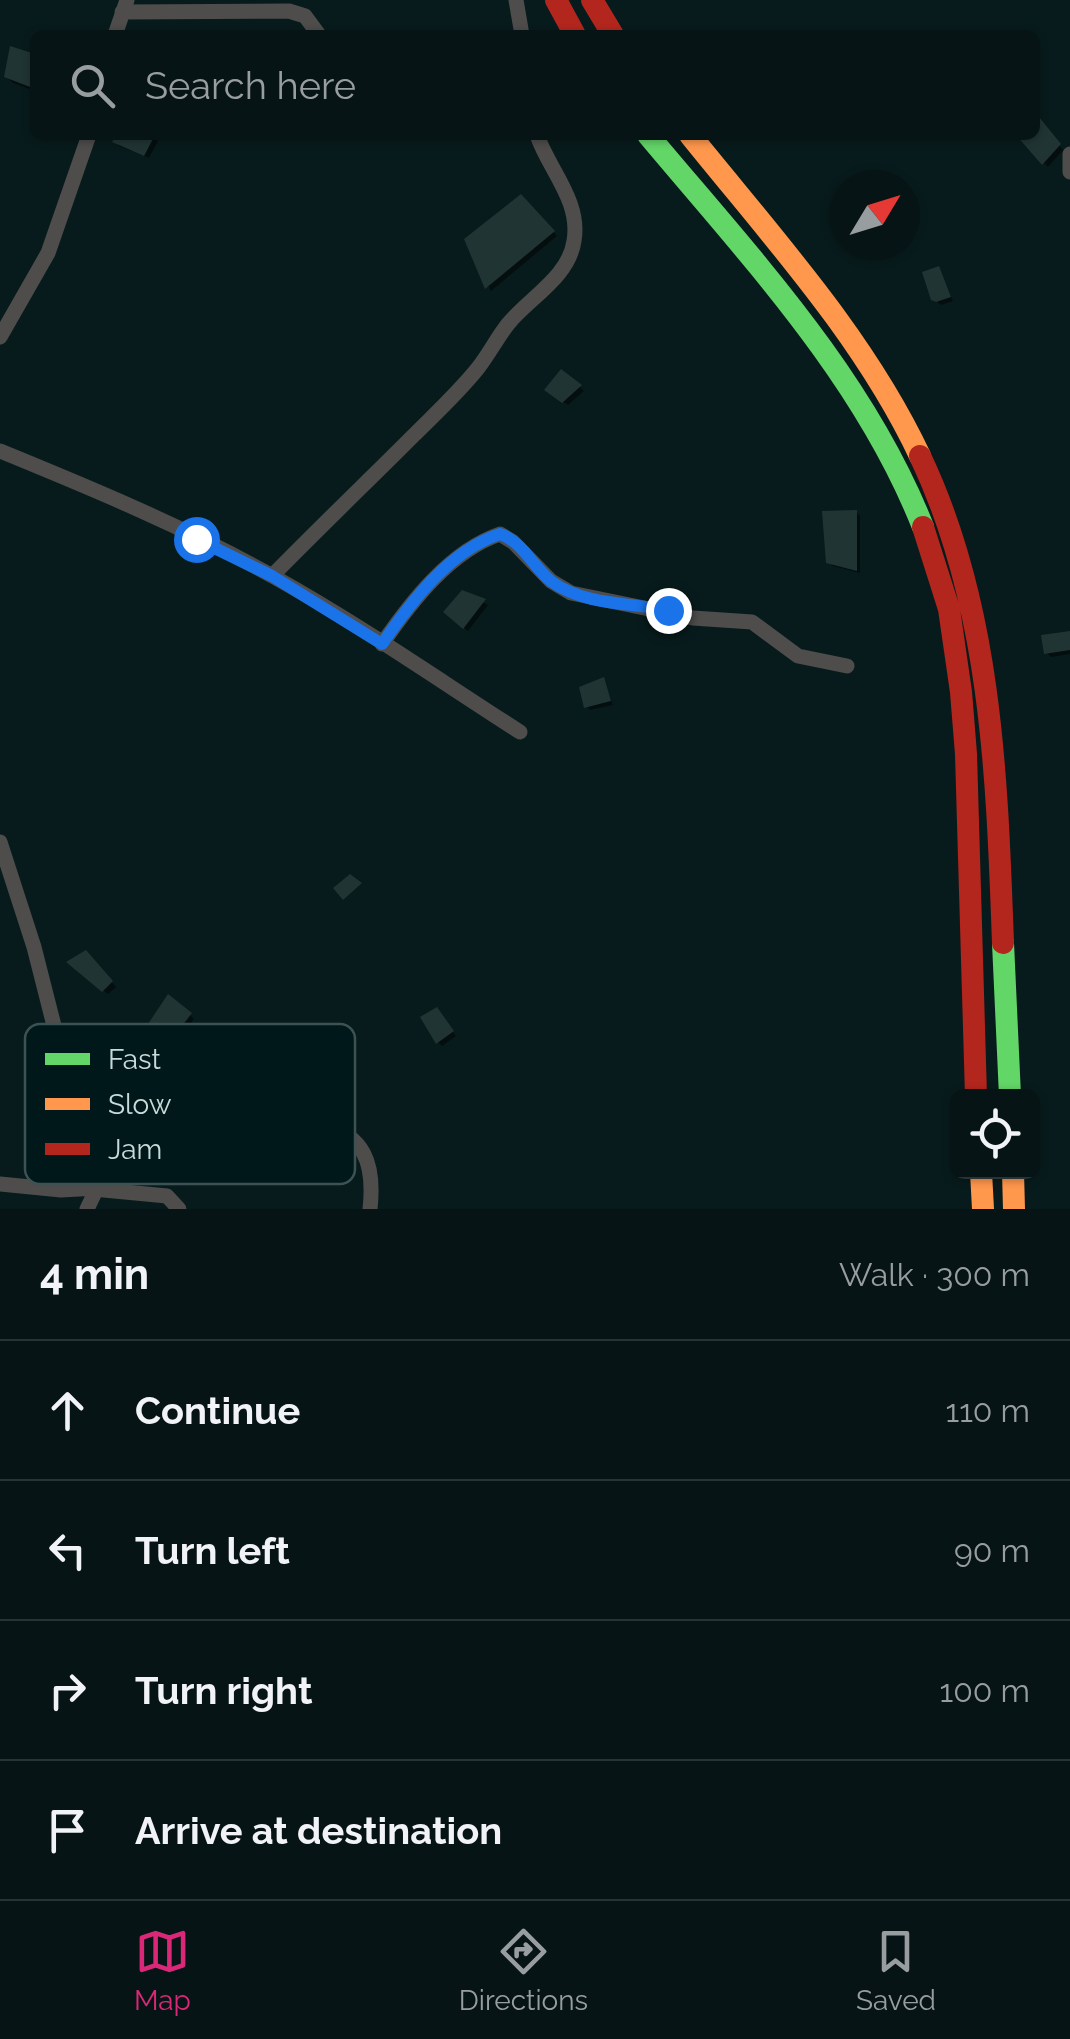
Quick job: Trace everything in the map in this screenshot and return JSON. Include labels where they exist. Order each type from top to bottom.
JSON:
[{"type":"main road","points":[[556,0],[572,30]]},
{"type":"main road","points":[[592,0],[610,30]]},
{"type":"main road","points":[[652,140],[828,356],[880,432],[925,531],[956,644],[966,754],[976,1089]]},
{"type":"main road","points":[[694,140],[806,281],[899,410],[953,533],[985,668],[1002,866],[1010,1089]]},
{"type":"main road","points":[[972,953],[1002,953]]},
{"type":"main road","points":[[981,1179],[983,1209]]},
{"type":"main road","points":[[1012,1179],[1014,1209]]},
{"type":"street","points":[[516,0],[521,30]]},
{"type":"street","points":[[116,30],[124,6],[289,11],[305,16],[315,30]]},
{"type":"street","points":[[0,338],[48,252],[86,140]]},
{"type":"street","points":[[272,576],[456,392],[508,325],[570,256],[574,214],[568,194],[545,158],[539,140]]},
{"type":"street","points":[[1070,154],[1070,172]]},
{"type":"street","points":[[0,451],[272,576],[520,732]]},
{"type":"street","points":[[382,644],[433,580],[458,558],[500,534],[570,592],[694,618],[752,622],[798,656],[847,666]]},
{"type":"street","points":[[0,842],[54,1024]]},
{"type":"street","points":[[355,1140],[370,1167],[370,1209]]},
{"type":"street","points":[[0,1184],[168,1196],[179,1209]]},
{"type":"street","points":[[87,1209],[97,1184]]},
{"type":"building","points":[[10,46],[30,52],[30,87],[4,77]]},
{"type":"building","points":[[1040,118],[1061,144],[1042,165],[1020,140],[1040,140]]},
{"type":"building","points":[[113,140],[152,140],[144,156]]},
{"type":"building","points":[[521,194],[555,231],[485,289],[464,239]]},
{"type":"building","points":[[939,266],[951,297],[936,302],[931,300],[922,272]]},
{"type":"building","points":[[561,369],[582,385],[562,403],[544,390]]},
{"type":"building","points":[[857,510],[857,571],[826,563],[822,511]]},
{"type":"building","points":[[462,590],[486,599],[463,629],[443,612]]},
{"type":"building","points":[[1070,631],[1070,650],[1044,654],[1041,635]]},
{"type":"building","points":[[604,677],[611,701],[584,708],[579,687]]},
{"type":"building","points":[[350,874],[362,883],[343,900],[333,888]]},
{"type":"building","points":[[86,950],[113,981],[102,992],[66,962]]},
{"type":"building","points":[[168,994],[192,1013],[183,1024],[148,1024]]},
{"type":"building","points":[[437,1007],[454,1031],[436,1044],[420,1017]]},
{"type":"traffic: fast","points":[[652,140],[802,320],[837,369],[898,472],[923,527]]},
{"type":"traffic: fast","points":[[1003,943],[1010,1089]]},
{"type":"traffic: slow","points":[[694,140],[844,329],[920,456]]},
{"type":"traffic: slow","points":[[981,1179],[983,1209]]},
{"type":"traffic: slow","points":[[1013,1179],[1014,1209]]},
{"type":"traffic: jam","points":[[556,0],[572,30]]},
{"type":"traffic: jam","points":[[592,0],[610,30]]},
{"type":"traffic: jam","points":[[920,456],[944,514],[976,633],[993,756],[1003,943]]},
{"type":"traffic: jam","points":[[923,527],[949,609],[961,692],[976,1089]]},
{"type":"route","points":[[196,539],[272,576],[382,644],[433,580],[458,558],[500,534],[506,535],[551,580],[570,592],[668,610]]}]
